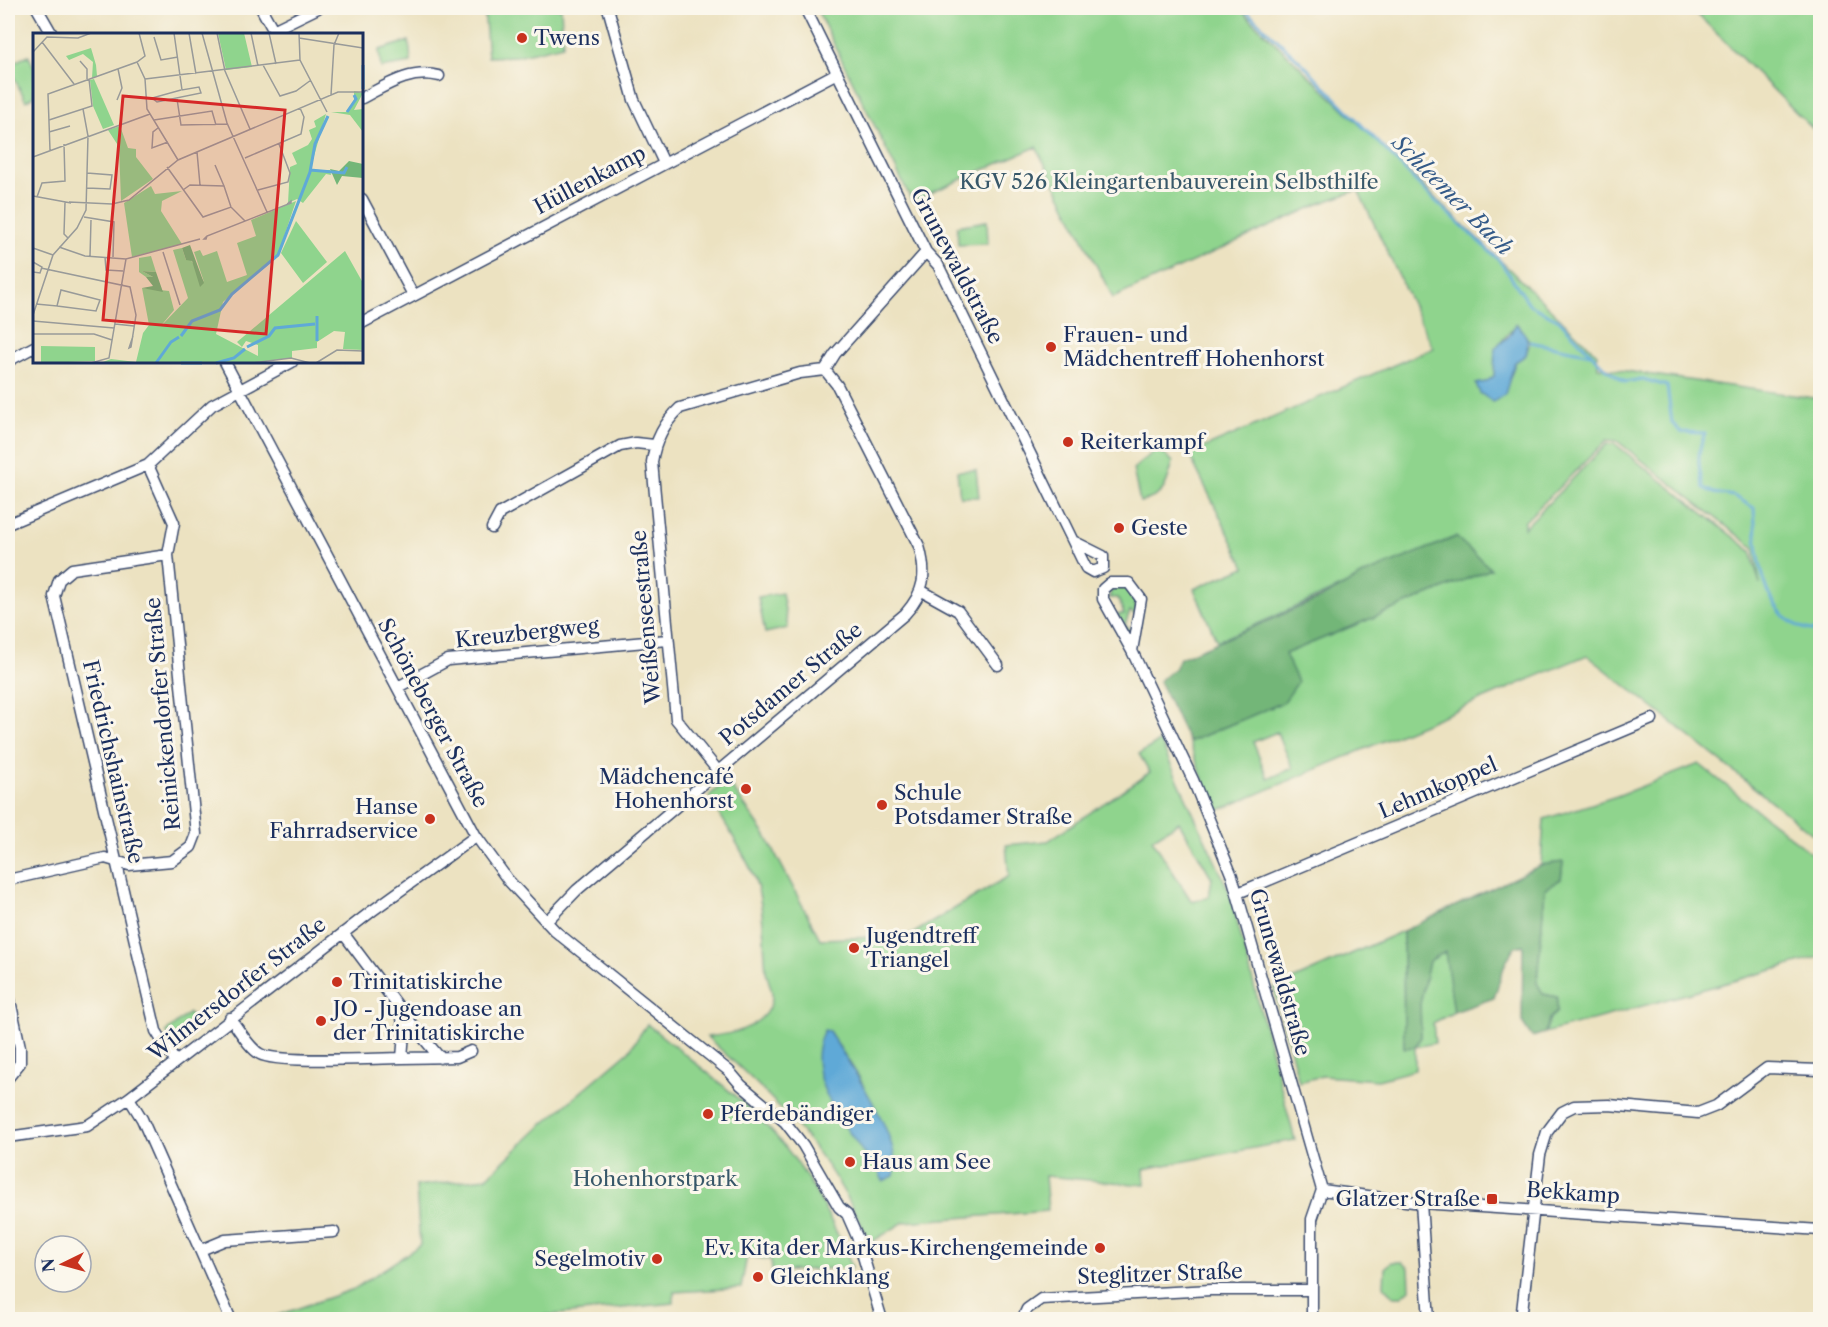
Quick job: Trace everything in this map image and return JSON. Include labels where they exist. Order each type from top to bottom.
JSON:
[{"type":"street","points":[[37,8],[51,33]]},
{"type":"street","points":[[261,8],[275,32],[318,8]]},
{"type":"street","points":[[609,8],[634,100],[664,163]]},
{"type":"street","name":"Grunewaldstraße","points":[[805,8],[926,252],[938,265],[1075,542]]},
{"type":"street","name":"Hüllenkamp","points":[[363,322],[837,73]]},
{"type":"street","points":[[363,97],[404,76],[439,76]]},
{"type":"street","points":[[363,201],[413,296]]},
{"type":"street","points":[[926,252],[835,354],[825,370],[837,385],[919,546],[925,573],[922,591],[958,611],[998,665]]},
{"type":"street","points":[[8,362],[33,347]]},
{"type":"street","name":"Schöneberger Straße","points":[[226,363],[476,836],[508,880],[546,922],[729,1071],[772,1114],[793,1142],[810,1159],[840,1207],[841,1217],[862,1258],[870,1282],[875,1320]]},
{"type":"street","points":[[8,524],[148,465],[212,405],[290,363]]},
{"type":"street","name":"Weißenseestraße","points":[[718,771],[676,719],[652,462],[654,445],[670,417],[680,408],[741,389],[825,370]]},
{"type":"street","points":[[492,528],[500,513],[620,446],[654,445]]},
{"type":"street","name":"Reinickendorfer Straße","points":[[8,879],[105,858],[129,865],[172,861],[191,847],[196,834],[168,555],[174,523],[148,465]]},
{"type":"street","name":"Friedrichshainstraße","points":[[168,555],[72,569],[59,580],[54,596],[156,1031],[175,1061]]},
{"type":"street","name":"Grunewaldstraße","points":[[1132,651],[1141,607],[1137,591],[1129,583],[1110,583],[1103,589],[1103,599],[1132,651],[1205,807],[1238,893],[1322,1190]]},
{"type":"street","name":"Potsdamer Straße","points":[[546,922],[577,890],[905,614],[922,591]]},
{"type":"street","name":"Kreuzbergweg","points":[[398,687],[448,660],[667,640]]},
{"type":"street","name":"Lehmkoppel","points":[[1238,893],[1652,718]]},
{"type":"street","name":"Wilmersdorfer Straße","points":[[8,1137],[87,1126],[129,1098],[230,1018],[456,848],[476,836]]},
{"type":"street","points":[[343,933],[440,1058]]},
{"type":"street","points":[[8,991],[20,1047],[20,1063],[8,1078]]},
{"type":"street","points":[[401,1010],[404,1033],[402,1058]]},
{"type":"street","points":[[230,1018],[260,1054],[276,1058],[458,1058],[471,1051]]},
{"type":"street","points":[[1521,1320],[1540,1155],[1546,1132],[1562,1112],[1574,1106],[1609,1105],[1698,1113],[1716,1106],[1767,1068],[1821,1070]]},
{"type":"street","points":[[129,1098],[142,1119],[231,1320]]},
{"type":"street","points":[[1312,1320],[1310,1290],[1312,1220],[1322,1190]]},
{"type":"street","name":"Bekkamp","points":[[1322,1190],[1421,1203],[1821,1230]]},
{"type":"street","points":[[1421,1203],[1430,1320]]},
{"type":"street","points":[[201,1250],[225,1240],[334,1232]]},
{"type":"street","name":"Schöneberger Straße","points":[[870,1282],[876,1292],[882,1320]]},
{"type":"street","name":"Steglitzer Straße","points":[[1022,1320],[1027,1309],[1041,1299],[1211,1290],[1310,1290]]},
{"type":"green space","points":[[484,8],[561,8],[563,45],[517,56],[488,57]]},
{"type":"green space","name":"KGV 526 Kleingartenbauverein Selbsthilfe","points":[[816,8],[1239,8],[1597,354],[1598,367],[1820,399],[1820,840],[1587,655],[1215,812],[1189,742],[1284,702],[1284,654],[1491,569],[1455,537],[1217,641],[1194,589],[1245,567],[1189,454],[1433,348],[1358,190],[1321,203],[1113,298],[1036,147],[912,201]],"holes":[[[1517,324],[1530,342],[1526,355],[1515,362],[1512,373],[1480,393],[1476,384],[1486,382],[1494,376],[1495,348]],[[1607,440],[1617,441],[1754,548],[1760,585],[1751,551],[1615,444],[1607,444],[1524,528],[1524,522]],[[1277,732],[1293,768],[1268,779],[1253,742]]]},
{"type":"green space","points":[[1691,8],[1820,8],[1820,136]]},
{"type":"green space","points":[[409,41],[411,63],[381,68],[379,50]]},
{"type":"green space","points":[[28,55],[33,65],[33,97],[26,101],[8,66]]},
{"type":"green space","points":[[987,221],[988,244],[958,245],[957,226]]},
{"type":"green space","points":[[1158,448],[1173,462],[1169,477],[1160,493],[1149,500],[1140,502],[1133,469]]},
{"type":"green space","points":[[976,470],[979,497],[960,497],[957,471]]},
{"type":"green space","points":[[1456,537],[1491,569],[1285,654],[1298,682],[1284,702],[1189,742],[1159,681],[1175,668],[1180,658],[1321,598],[1367,573]]},
{"type":"green space","points":[[1124,587],[1131,592],[1135,602],[1136,615],[1130,611],[1125,625],[1132,632],[1130,636],[1117,614],[1124,614],[1118,598],[1109,598],[1112,588]]},
{"type":"green space","points":[[782,593],[788,628],[765,633],[758,597]]},
{"type":"green space","points":[[1160,741],[1229,891],[1295,1140],[1144,1169],[1145,1185],[1045,1176],[1048,1211],[904,1222],[870,1243],[838,1182],[820,1155],[780,1107],[707,1037],[751,1026],[765,1014],[772,1002],[766,971],[761,908],[756,883],[742,853],[709,796],[727,780],[766,836],[820,939],[909,936],[1009,876],[1006,845],[1048,841],[1150,772],[1139,754]],"holes":[[[1179,822],[1212,878],[1209,897],[1192,902],[1152,839]],[[829,1031],[859,1077],[886,1130],[896,1168],[883,1180],[875,1163],[868,1159],[850,1132]]]},
{"type":"green space","points":[[1699,764],[1820,860],[1820,957],[1545,1033],[1557,997],[1543,994],[1537,983],[1545,888],[1561,879],[1563,862],[1541,865],[1544,819],[1617,796]]},
{"type":"green space","points":[[1563,862],[1561,879],[1545,889],[1537,983],[1543,994],[1557,997],[1557,1012],[1549,1019],[1545,1033],[1532,1037],[1522,1022],[1523,945],[1515,947],[1506,961],[1494,998],[1454,1012],[1445,952],[1429,961],[1420,1004],[1421,1037],[1415,1047],[1404,1048],[1403,931],[1541,865]]},
{"type":"green space","points":[[1403,931],[1404,1048],[1421,1037],[1420,1004],[1429,961],[1446,951],[1454,1012],[1433,1023],[1435,1043],[1415,1047],[1415,1070],[1378,1080],[1322,1076],[1299,1082],[1274,988]]},
{"type":"green space","points":[[189,1013],[199,1027],[176,1044],[166,1032]]},
{"type":"green space","name":"Hohenhorstpark","points":[[647,1024],[726,1088],[780,1141],[796,1161],[820,1199],[852,1267],[772,1272],[771,1260],[747,1256],[741,1288],[674,1292],[674,1303],[498,1320],[267,1319],[354,1289],[420,1245],[416,1186],[486,1178],[541,1126],[629,1051]]},
{"type":"green space","points":[[1392,1262],[1402,1262],[1409,1268],[1410,1289],[1402,1296],[1394,1296],[1384,1286],[1385,1268]]},
{"type":"water","points":[[1516,324],[1527,338],[1526,355],[1515,362],[1505,394],[1493,402],[1480,393],[1476,384],[1486,382],[1494,376],[1495,348],[1509,336]]},
{"type":"water","points":[[824,1030],[829,1031],[861,1081],[891,1142],[895,1160],[894,1176],[883,1181],[875,1163],[868,1160],[837,1114],[821,1081],[817,1064],[818,1047]]},
{"type":"waterway","name":"Schleemer Bach","points":[[1243,8],[1304,65],[1424,190],[1499,260],[1530,305],[1559,320],[1604,367],[1625,382],[1643,379],[1667,386],[1672,423],[1681,432],[1705,433],[1700,447],[1699,461],[1704,488],[1714,493],[1734,496],[1754,508],[1760,566],[1774,603],[1786,617],[1801,627],[1820,631]]},
{"type":"waterway","points":[[1530,342],[1591,354]]},
{"type":"place","name":"Twens","points":[[522,38]]},
{"type":"place","name":"Frauen- und Mädchentreff Hohenhorst","points":[[1051,347]]},
{"type":"place","name":"Reiterkampf","points":[[1068,442]]},
{"type":"place","name":"Geste","points":[[1119,528]]},
{"type":"place","name":"Mädchencafé Hohenhorst","points":[[746,789]]},
{"type":"place","name":"Schule Potsdamer Straße","points":[[882,805]]},
{"type":"place","name":"Hanse Fahrradservice","points":[[430,819]]},
{"type":"place","name":"Jugendtreff Triangel","points":[[854,948]]},
{"type":"place","name":"Trinitatiskirche","points":[[337,982]]},
{"type":"place","name":"JO - Jugendoase an der Trinitatiskirche","points":[[321,1021]]},
{"type":"place","name":"Pferdebändiger","points":[[708,1114]]},
{"type":"place","name":"Haus am See","points":[[850,1162]]},
{"type":"place","name":"Glatzer Straße","points":[[1492,1199]]},
{"type":"place","name":"Ev. Kita der Markus-Kirchengemeinde","points":[[1100,1248]]},
{"type":"place","name":"Segelmotiv","points":[[657,1259]]},
{"type":"place","name":"Gleichklang","points":[[758,1277]]}]
